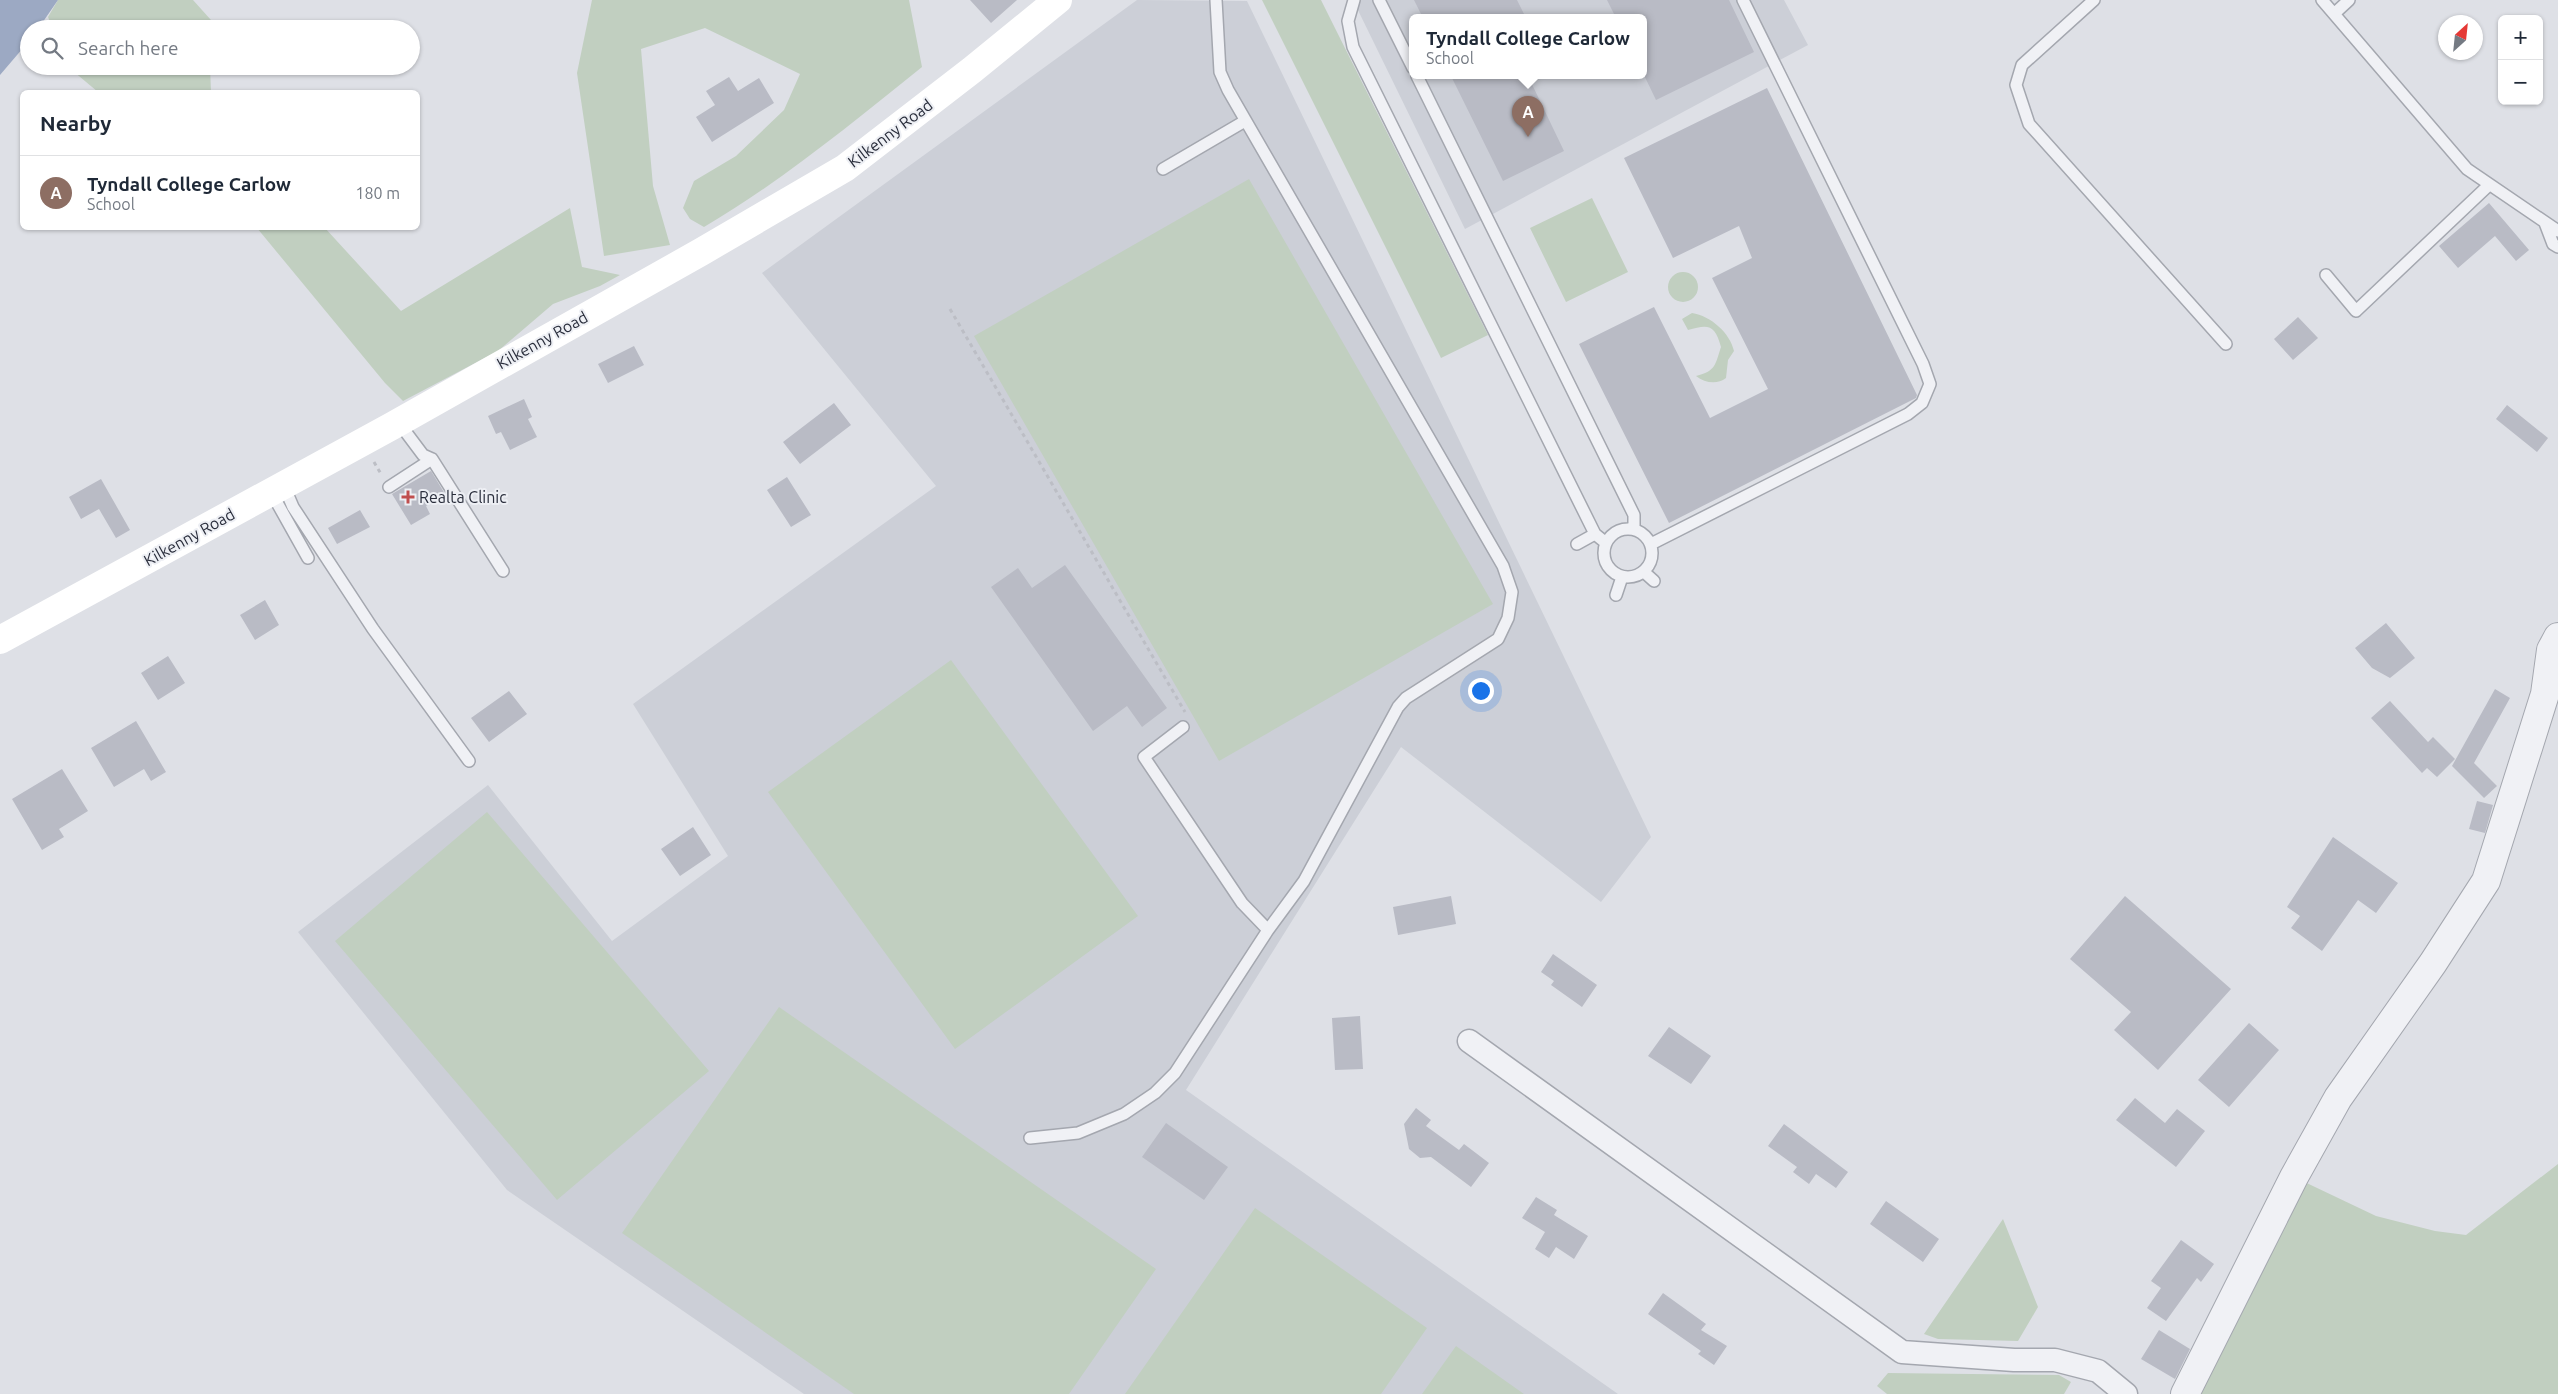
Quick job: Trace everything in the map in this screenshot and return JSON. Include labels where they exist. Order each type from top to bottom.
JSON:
[{"type":"main road","name":"Kilkenny Road","points":[[0,640],[399,422],[701,252],[845,168],[972,70],[1058,0]]},
{"type":"street","points":[[2185,1394],[2294,1177],[2338,1098],[2433,963],[2486,881],[2545,694],[2551,650],[2558,637]]},
{"type":"street","points":[[1469,1041],[1902,1352],[2014,1360],[2055,1360],[2098,1371],[2126,1394]]},
{"type":"lane","points":[[1030,1138],[1078,1133],[1124,1114],[1155,1093],[1175,1073],[1268,930],[1304,881],[1398,707],[1406,698],[1498,639],[1508,618],[1512,592],[1503,566],[1245,121],[1220,72],[1216,0]]},
{"type":"lane","points":[[1354,0],[1348,21],[1354,47],[1595,534],[1606,543]]},
{"type":"lane","points":[[1379,0],[1409,60]]},
{"type":"lane","points":[[1651,544],[1908,414],[1922,402],[1930,384],[1923,364],[1743,0]]},
{"type":"lane","points":[[2094,0],[2022,65],[2016,85],[2029,124],[2226,344]]},
{"type":"lane","points":[[2322,0],[2467,169],[2558,231]]},
{"type":"lane","points":[[2335,13],[2349,0]]},
{"type":"lane","points":[[1418,79],[1634,515],[1634,529]]},
{"type":"lane","points":[[1163,169],[1245,121]]},
{"type":"lane","points":[[2326,275],[2356,311],[2489,185]]},
{"type":"lane","points":[[2545,223],[2553,244],[2558,247]]},
{"type":"lane","points":[[399,422],[423,455],[432,459],[503,571]]},
{"type":"lane","points":[[389,487],[432,459]]},
{"type":"lane","points":[[277,489],[308,558]]},
{"type":"lane","points":[[277,489],[293,507],[373,628],[469,761]]},
{"type":"lane","points":[[1634,529],[1647,537],[1651,544],[1652,559],[1644,572],[1630,577],[1622,576],[1614,573],[1604,559],[1606,543],[1617,530],[1634,529]]},
{"type":"lane","points":[[1577,544],[1595,534]]},
{"type":"lane","points":[[1644,572],[1654,581]]},
{"type":"lane","points":[[1616,595],[1622,576]]},
{"type":"lane","points":[[1184,727],[1144,757],[1242,903],[1268,930]]},
{"type":"path","points":[[950,309],[1185,711],[1184,727]]},
{"type":"shaded area","points":[[1137,0],[1247,1],[1651,837],[1601,902],[1401,747],[1186,1090],[1618,1394],[804,1394],[507,1190],[298,932],[488,785],[612,941],[728,856],[633,704],[936,486],[762,273]]},
{"type":"shaded area","points":[[1353,0],[1784,0],[1808,45],[1465,229]]},
{"type":"green space","points":[[58,0],[193,0],[211,20],[49,20],[48,17]]},
{"type":"green space","points":[[592,0],[909,0],[922,67],[843,130],[761,191],[704,227],[690,219],[683,208],[694,181],[736,156],[784,110],[800,74],[705,28],[641,49],[653,186],[670,245],[604,256],[577,73]]},
{"type":"green space","points":[[1262,0],[1321,0],[1488,335],[1441,358]]},
{"type":"green space","points":[[78,75],[210,75],[211,90],[96,90]]},
{"type":"green space","points":[[1249,179],[1493,604],[1219,761],[974,336]]},
{"type":"green space","points":[[1592,198],[1628,272],[1566,302],[1530,228]]},
{"type":"green space","points":[[570,208],[582,267],[620,275],[600,286],[553,304],[498,351],[403,401],[385,383],[259,230],[327,230],[401,311]]},
{"type":"green space","points":[[1683,272],[1694,276],[1698,287],[1694,298],[1683,302],[1672,298],[1668,287],[1672,276]]},
{"type":"green space","points":[[1692,313],[1706,318],[1719,326],[1732,344],[1734,351],[1728,360],[1726,378],[1719,382],[1703,380],[1696,376],[1708,372],[1714,366],[1721,347],[1719,339],[1710,328],[1701,327],[1688,330],[1682,319]]},
{"type":"green space","points":[[951,660],[1138,916],[955,1049],[768,792]]},
{"type":"green space","points":[[487,812],[709,1071],[557,1200],[335,941]]},
{"type":"green space","points":[[779,1007],[1156,1269],[1069,1394],[854,1394],[622,1233]]},
{"type":"green space","points":[[2558,1164],[2558,1394],[2185,1394],[2294,1177],[2376,1216],[2435,1231],[2466,1235]]},
{"type":"green space","points":[[1255,1208],[1427,1328],[1381,1394],[1125,1394]]},
{"type":"green space","points":[[2003,1219],[2038,1307],[2018,1341],[1938,1339],[1924,1334]]},
{"type":"green space","points":[[1456,1346],[1524,1394],[1422,1394]]},
{"type":"green space","points":[[1888,1373],[2059,1375],[2071,1382],[2064,1394],[1887,1394],[1877,1386]]},
{"type":"water","points":[[0,0],[58,0],[44,20],[20,20],[20,52],[0,75]]},
{"type":"building","points":[[970,0],[1017,0],[991,23]]},
{"type":"building","points":[[1414,0],[1517,0],[1524,14],[1421,14]]},
{"type":"building","points":[[1607,0],[1729,0],[1754,52],[1656,100],[1646,79],[1647,14],[1614,14]]},
{"type":"building","points":[[729,77],[738,91],[759,78],[774,103],[712,142],[696,117],[715,105],[706,91]]},
{"type":"building","points":[[1452,79],[1529,79],[1564,151],[1503,181]]},
{"type":"building","points":[[1767,88],[1917,395],[1916,398],[1669,523],[1579,344],[1654,307],[1710,418],[1768,389],[1712,278],[1752,258],[1739,226],[1673,258],[1624,158]]},
{"type":"building","points":[[2489,203],[2529,250],[2516,261],[2495,236],[2458,268],[2439,246]]},
{"type":"building","points":[[2298,317],[2318,338],[2293,360],[2274,339]]},
{"type":"building","points":[[634,346],[644,365],[608,383],[598,364]]},
{"type":"building","points":[[524,399],[532,417],[528,419],[537,437],[510,450],[501,432],[496,434],[488,416]]},
{"type":"building","points":[[834,403],[851,425],[800,464],[783,442]]},
{"type":"building","points":[[2507,405],[2548,438],[2537,452],[2496,419]]},
{"type":"building","points":[[431,471],[445,494],[426,506],[430,514],[411,525],[392,494]]},
{"type":"building","points":[[787,477],[811,515],[791,527],[767,490]]},
{"type":"building","points":[[101,479],[130,530],[116,538],[99,509],[81,519],[69,497]]},
{"type":"building","points":[[360,510],[370,527],[337,544],[328,528]]},
{"type":"building","points":[[1065,565],[1167,708],[1142,727],[1127,706],[1093,731],[991,587],[1018,568],[1032,588]]},
{"type":"building","points":[[265,600],[279,625],[255,640],[240,615]]},
{"type":"building","points":[[2386,623],[2415,658],[2390,678],[2372,668],[2355,648]]},
{"type":"building","points":[[168,656],[185,683],[158,700],[141,673]]},
{"type":"building","points":[[2495,689],[2510,698],[2474,763],[2497,786],[2484,798],[2452,766]]},
{"type":"building","points":[[509,691],[527,714],[489,742],[471,718]]},
{"type":"building","points":[[2390,701],[2428,742],[2433,737],[2455,759],[2437,777],[2427,768],[2422,773],[2371,718]]},
{"type":"building","points":[[136,721],[166,772],[151,781],[144,769],[114,787],[91,748]]},
{"type":"building","points":[[62,769],[88,811],[59,829],[64,837],[42,850],[12,799]]},
{"type":"building","points":[[2477,801],[2493,805],[2485,833],[2469,829]]},
{"type":"building","points":[[693,827],[711,855],[680,876],[661,849]]},
{"type":"building","points":[[2333,837],[2398,883],[2376,913],[2358,900],[2322,951],[2291,928],[2300,916],[2287,907]]},
{"type":"building","points":[[1451,896],[1456,924],[1398,935],[1393,907]]},
{"type":"building","points":[[2125,896],[2231,989],[2158,1070],[2114,1030],[2131,1012],[2070,959]]},
{"type":"building","points":[[1553,954],[1597,985],[1582,1007],[1551,985],[1554,981],[1541,972]]},
{"type":"building","points":[[1360,1016],[1363,1069],[1335,1070],[1332,1018]]},
{"type":"building","points":[[2249,1023],[2279,1050],[2229,1107],[2198,1080]]},
{"type":"building","points":[[1669,1027],[1711,1056],[1691,1084],[1648,1056]]},
{"type":"building","points":[[2135,1098],[2165,1123],[2177,1109],[2205,1131],[2176,1167],[2116,1120]]},
{"type":"building","points":[[1416,1108],[1431,1120],[1426,1126],[1459,1150],[1464,1144],[1489,1163],[1471,1187],[1431,1157],[1420,1158],[1409,1149],[1404,1124]]},
{"type":"building","points":[[1166,1123],[1228,1167],[1204,1200],[1142,1157]]},
{"type":"building","points":[[1784,1124],[1848,1172],[1836,1188],[1816,1174],[1809,1184],[1793,1172],[1797,1167],[1768,1146]]},
{"type":"building","points":[[1536,1197],[1557,1210],[1554,1215],[1588,1236],[1574,1259],[1556,1247],[1549,1258],[1535,1249],[1545,1232],[1522,1218]]},
{"type":"building","points":[[1886,1201],[1939,1239],[1923,1262],[1870,1224]]},
{"type":"building","points":[[2181,1240],[2214,1264],[2201,1282],[2197,1278],[2166,1321],[2147,1308],[2161,1288],[2151,1281]]},
{"type":"building","points":[[1663,1293],[1706,1324],[1701,1330],[1727,1346],[1714,1365],[1698,1354],[1701,1351],[1648,1314]]},
{"type":"building","points":[[2159,1330],[2190,1349],[2175,1379],[2141,1359]]},
{"type":"place","name":"Tyndall College Carlow","points":[[1528,137]]},
{"type":"place","name":"Realta Clinic","points":[[408,497]]}]
